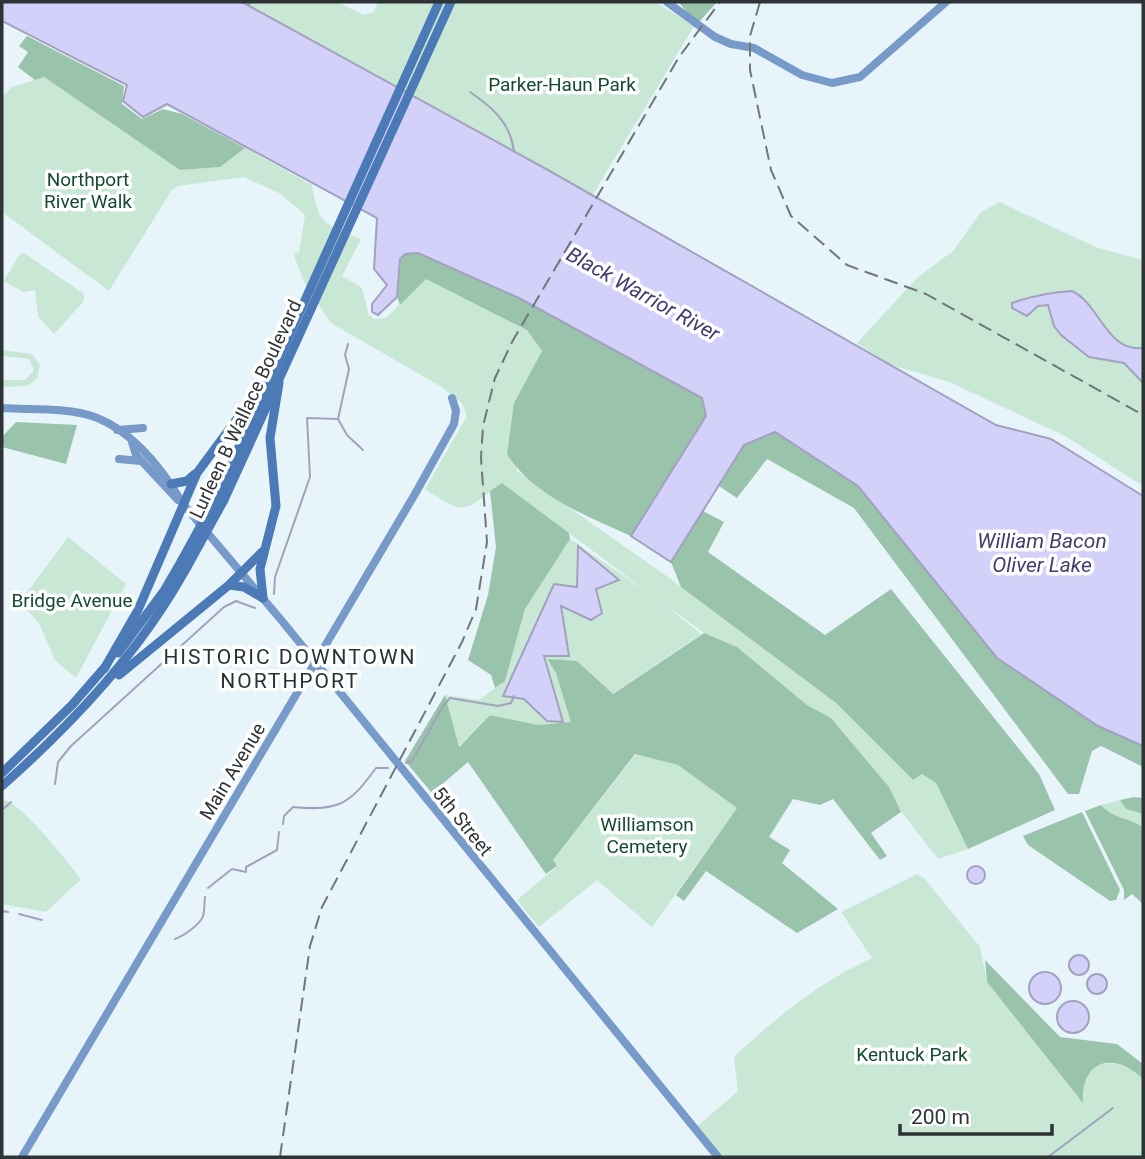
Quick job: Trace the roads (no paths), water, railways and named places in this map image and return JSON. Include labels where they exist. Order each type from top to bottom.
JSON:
[{"type":"highway","name":"Lurleen B Wallace Boulevard","points":[[296,333],[439,2]]},
{"type":"highway","name":"Lurleen B Wallace Boulevard","points":[[2,786],[94,697],[150,625],[185,564],[221,498],[450,2]]},
{"type":"highway","points":[[172,484],[187,481],[197,472],[277,372]]},
{"type":"highway","points":[[263,598],[260,569],[276,506],[270,439],[277,372]]},
{"type":"highway","points":[[104,669],[138,610],[197,472]]},
{"type":"highway","points":[[94,697],[229,585],[264,550]]},
{"type":"highway","name":"Lurleen B Wallace Boulevard","points":[[2,773],[104,669],[185,564]]},
{"type":"highway","points":[[229,585],[244,587],[263,598]]},
{"type":"main road","points":[[669,2],[715,37],[731,44],[754,48],[814,80],[840,82],[859,77],[889,54],[946,2]]},
{"type":"main road","name":"Main Avenue","points":[[22,1157],[316,664],[449,432],[456,411],[452,398]]},
{"type":"main road","points":[[2,408],[86,415],[117,430],[132,443]]},
{"type":"main road","points":[[117,430],[143,428]]},
{"type":"main road","name":"5th Street","points":[[132,443],[141,461],[242,572],[718,1157]]},
{"type":"main road","name":"5th Street","points":[[132,443],[142,449],[172,484],[183,505]]},
{"type":"main road","points":[[119,459],[141,461]]},
{"type":"water","name":"William Bacon Oliver Lake","points":[[2,2],[242,2],[548,170],[996,425],[1051,439],[1143,496],[1143,746],[1098,726],[997,658],[858,486],[775,432],[744,445],[671,562],[631,536],[706,416],[702,398],[519,298],[418,253],[405,254],[400,259],[397,297],[378,315],[372,312],[372,304],[387,285],[374,269],[377,218],[167,104],[143,117],[123,101],[127,85],[2,21]]},
{"type":"water","points":[[1072,291],[1082,297],[1120,343],[1143,348],[1143,383],[1124,363],[1089,357],[1061,335],[1054,326],[1048,305],[1038,306],[1027,316],[1012,308],[1012,303],[1027,298]]},
{"type":"water","points":[[578,546],[619,580],[596,589],[602,613],[591,620],[561,606],[569,656],[544,656],[563,722],[547,721],[524,699],[503,696],[554,584],[577,587]]},
{"type":"water","points":[[976,866],[982,869],[985,875],[982,881],[976,884],[970,881],[967,875],[970,869]]},
{"type":"water","points":[[1079,955],[1086,958],[1089,965],[1086,972],[1079,975],[1072,972],[1069,965],[1072,958]]},
{"type":"water","points":[[1045,972],[1056,977],[1061,988],[1056,999],[1045,1004],[1034,999],[1029,988],[1034,977]]},
{"type":"water","points":[[1097,974],[1104,977],[1107,984],[1104,991],[1097,994],[1090,991],[1087,984],[1090,977]]},
{"type":"water","points":[[1073,1001],[1084,1006],[1089,1017],[1084,1028],[1073,1033],[1062,1028],[1057,1017],[1062,1006]]},
{"type":"waterway","points":[[248,5],[251,2]]},
{"type":"waterway","points":[[470,92],[505,124],[514,152]]},
{"type":"waterway","points":[[274,594],[275,577],[310,477],[307,418],[338,419],[349,369],[345,355],[348,344]]},
{"type":"waterway","points":[[338,419],[347,435],[363,450]]},
{"type":"waterway","points":[[55,784],[58,762],[71,746],[224,607],[236,601],[255,608]]},
{"type":"waterway","points":[[406,763],[412,761],[450,698],[498,706],[511,703],[514,696]]},
{"type":"waterway","points":[[283,824],[284,816],[293,807],[334,806],[351,797],[376,768],[388,768]]},
{"type":"waterway","points":[[2,810],[11,802]]},
{"type":"waterway","points":[[208,888],[232,869],[246,872],[246,867],[277,850],[279,832]]},
{"type":"waterway","points":[[175,939],[191,930],[201,919],[205,897]]},
{"type":"waterway","points":[[2,911],[8,912]]},
{"type":"waterway","points":[[19,914],[42,920]]},
{"type":"waterway","points":[[1048,1157],[1113,1108]]},
{"type":"railway","points":[[280,1157],[310,946],[322,907],[462,642],[476,609],[487,542],[481,458],[483,426],[495,378],[512,342],[679,57],[720,2]]},
{"type":"railway","points":[[760,2],[750,36],[750,70],[771,170],[791,216],[847,265],[926,294],[1143,415]]},
{"type":"district","name":"HISTORIC DOWNTOWN NORTHPORT","points":[[290,669]]},
{"type":"park label","name":"Parker-Haun Park","points":[[562,84]]},
{"type":"park label","name":"Northport River Walk","points":[[88,190]]},
{"type":"park label","name":"Bridge Avenue","points":[[72,600]]},
{"type":"park label","name":"Williamson Cemetery","points":[[647,835]]},
{"type":"park label","name":"Kentuck Park","points":[[912,1054]]},
{"type":"water label","name":"Black Warrior River","points":[[643,294]]}]
